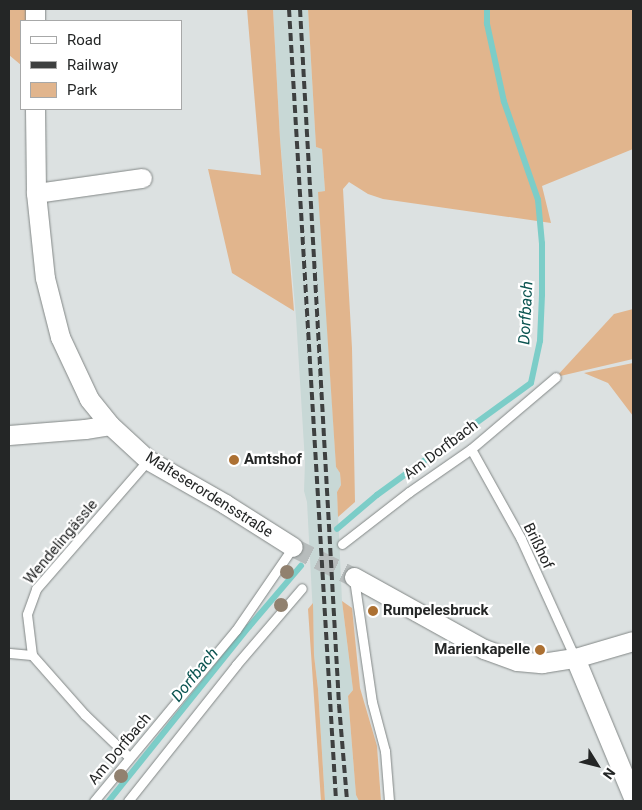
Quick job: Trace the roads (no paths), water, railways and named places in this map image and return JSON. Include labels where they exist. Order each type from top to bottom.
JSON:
[{"type":"street","name":"Malteserordensstraße","points":[[35,110],[36,193],[45,278],[60,337],[90,399],[110,425],[148,460],[225,504],[293,547]]},
{"type":"street","points":[[36,193],[142,178]]},
{"type":"street","points":[[9,435],[85,430],[110,425]]},
{"type":"street","points":[[354,577],[484,649],[517,660],[542,663],[575,658],[633,641]]},
{"type":"street","points":[[575,658],[633,797]]},
{"type":"lane","name":"Am Dorfbach","points":[[342,544],[401,497],[471,449],[556,377]]},
{"type":"lane","name":"Brißhof","points":[[471,449],[521,539],[575,658]]},
{"type":"lane","name":"Wendelingässle","points":[[32,655],[27,614],[36,589],[148,460]]},
{"type":"lane","name":"Am Dorfbach","points":[[94,801],[236,630],[293,547]]},
{"type":"lane","points":[[354,577],[372,702],[385,751],[389,801]]},
{"type":"lane","points":[[128,801],[236,665],[302,588]]},
{"type":"lane","points":[[9,653],[32,655],[86,715],[129,757]]},
{"type":"waterway","name":"Dorfbach","points":[[337,529],[377,495],[531,383],[540,341],[542,295],[542,244],[538,200],[504,102],[487,24],[487,9]]},
{"type":"waterway","name":"Dorfbach","points":[[109,801],[249,627],[301,566]]},
{"type":"tunnel","points":[[293,547],[354,577]]},
{"type":"railway","points":[[289,9],[336,801]]},
{"type":"railway","points":[[300,9],[339,705],[347,801]]},
{"type":"place","name":"Amtshof","points":[[234,460]]},
{"type":"place","name":"Rumpelesbruck","points":[[373,611]]},
{"type":"place","name":"Marienkapelle","points":[[540,650]]}]
